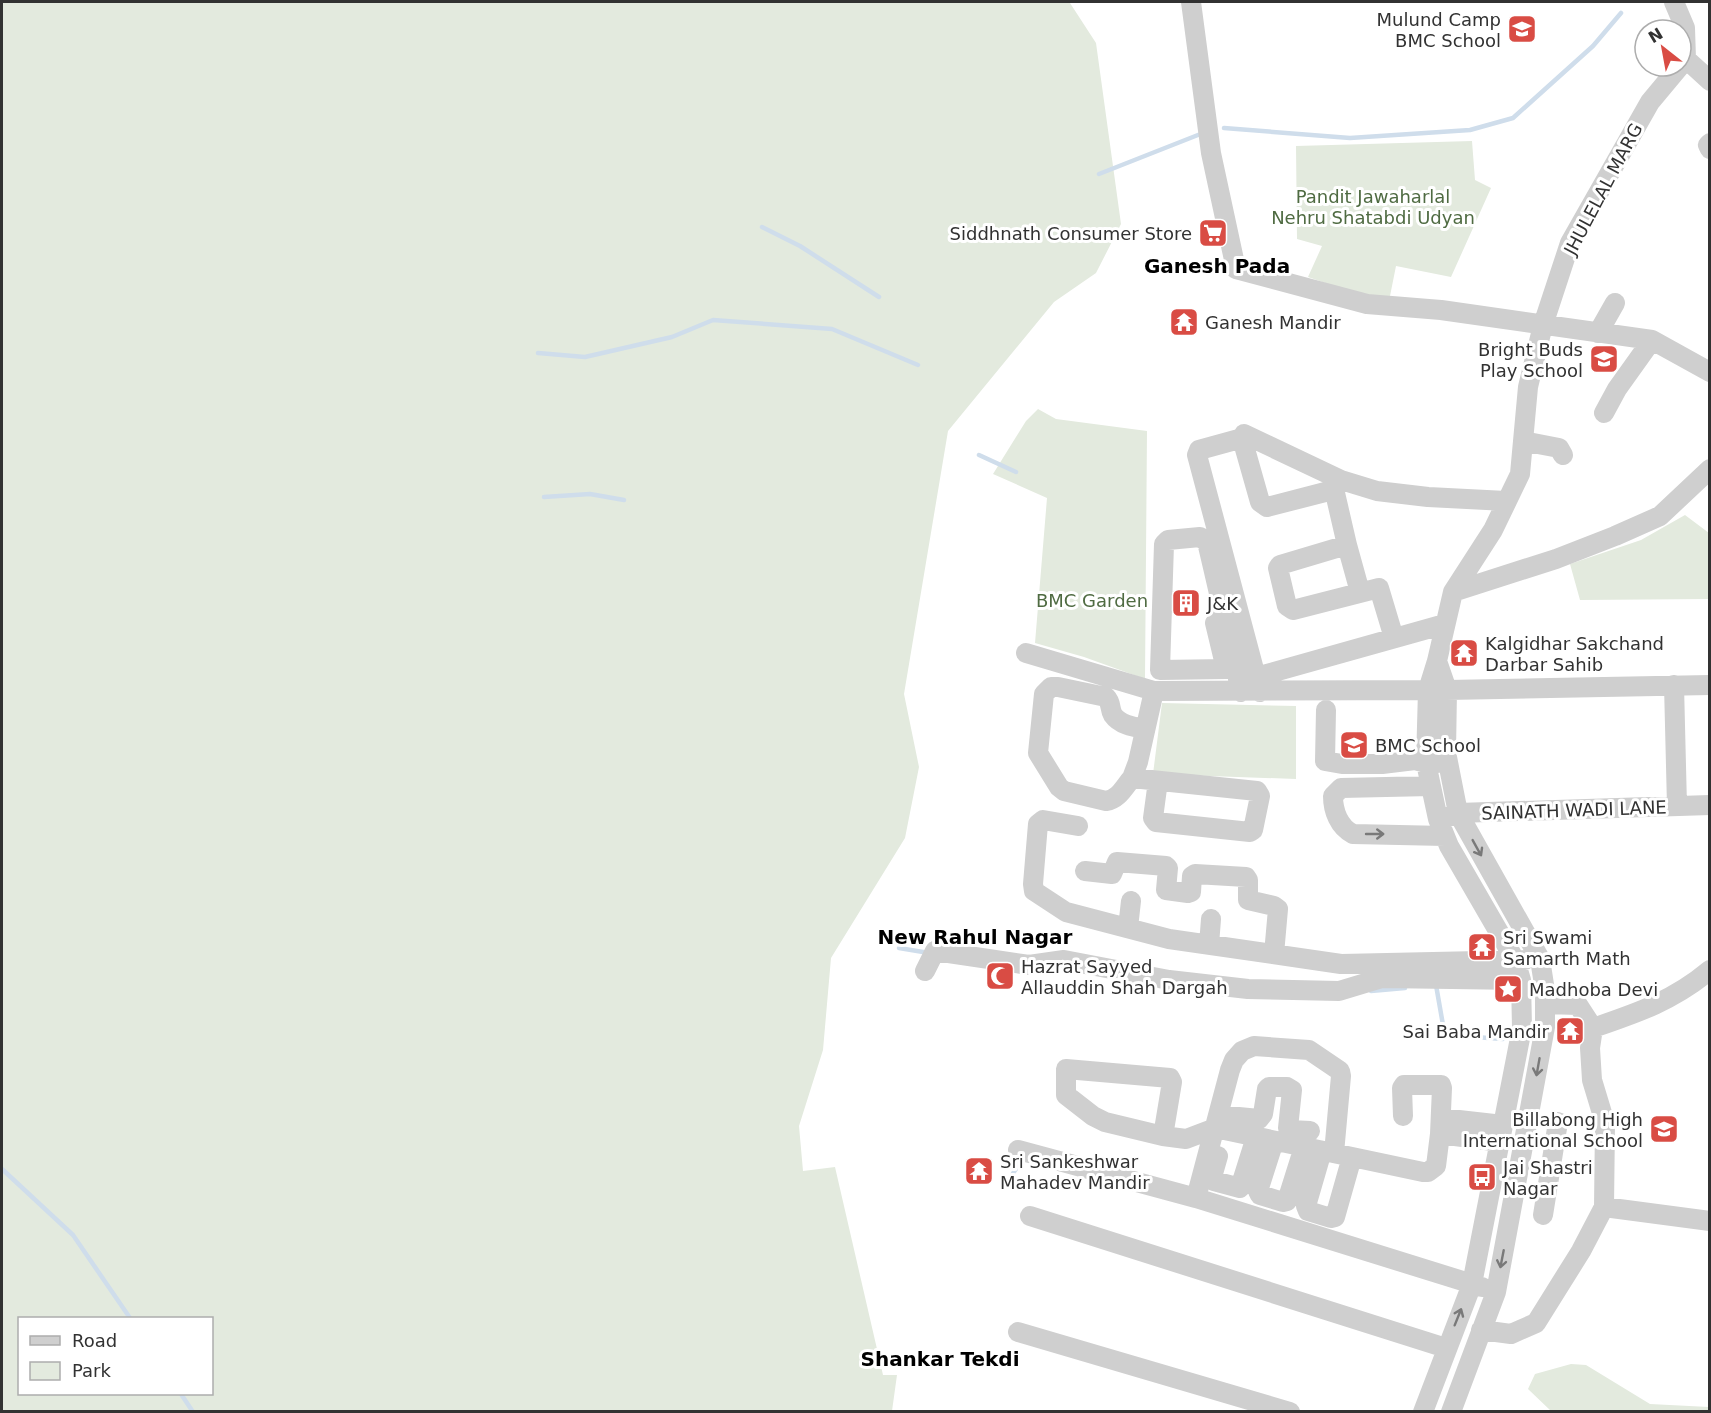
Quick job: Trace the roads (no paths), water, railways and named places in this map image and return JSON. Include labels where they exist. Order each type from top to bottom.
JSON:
[{"type":"street","points":[[1191,2],[1211,153],[1236,269],[1367,304],[1441,310],[1652,340],[1710,372]]},
{"type":"street","points":[[1674,2],[1681,18]]},
{"type":"street","points":[[1693,70],[1710,81]]},
{"type":"street","name":"JHULELAL MARG","points":[[1437,690],[1437,660],[1452,592],[1493,530],[1520,474],[1528,387],[1543,325],[1570,243],[1650,102],[1670,78]]},
{"type":"street","points":[[1710,143],[1708,145],[1710,149]]},
{"type":"street","points":[[1598,333],[1615,303]]},
{"type":"street","points":[[1604,413],[1617,389],[1652,340]]},
{"type":"street","points":[[1244,434],[1341,480],[1377,491],[1428,497],[1506,501]]},
{"type":"street","points":[[1252,687],[1197,452],[1241,440],[1260,502],[1267,507],[1333,490],[1360,592]]},
{"type":"street","points":[[1523,441],[1559,448],[1563,455]]},
{"type":"street","points":[[1452,592],[1556,559],[1660,516],[1710,469]]},
{"type":"street","points":[[1196,537],[1210,598]]},
{"type":"street","points":[[1224,618],[1215,623],[1227,669],[1160,670],[1164,544],[1168,540],[1196,537],[1208,542],[1224,618],[1252,687]]},
{"type":"street","points":[[1347,545],[1280,565],[1278,568],[1287,606],[1293,610],[1380,589],[1394,638]]},
{"type":"street","points":[[1252,687],[1394,638],[1445,624]]},
{"type":"street","points":[[1026,653],[1154,691],[1252,687],[1437,690],[1710,685]]},
{"type":"street","points":[[1674,686],[1677,806]]},
{"type":"street","points":[[1145,729],[1123,723],[1114,715],[1111,703],[1106,697],[1051,687],[1044,694],[1038,753],[1059,787],[1064,791],[1106,801],[1113,800],[1132,778],[1138,762],[1154,691]]},
{"type":"street","points":[[1437,690],[1458,813],[1540,959],[1545,991],[1545,1027],[1496,1292],[1451,1412]]},
{"type":"street","points":[[1423,1412],[1472,1284],[1522,1028],[1521,980],[1515,960],[1449,846],[1431,786],[1426,763],[1437,690]]},
{"type":"street","points":[[1326,710],[1325,761],[1342,764],[1382,764],[1415,760],[1426,763],[1448,763]]},
{"type":"street","points":[[1132,778],[1257,791],[1260,796],[1253,830],[1250,832],[1156,822],[1153,818],[1158,781]]},
{"type":"street","name":"SAINATH WADI LANE","points":[[1431,786],[1341,788],[1333,796],[1333,808],[1345,830],[1353,834],[1442,827],[1458,813],[1710,805]]},
{"type":"street","points":[[1078,826],[1043,820],[1039,822],[1034,891],[1066,912],[1169,939],[1341,964],[1367,959],[1540,959]]},
{"type":"street","points":[[1085,871],[1112,873],[1117,862],[1166,866],[1168,868],[1167,890],[1188,893],[1191,892],[1192,876],[1195,874],[1246,877],[1248,900],[1278,909],[1274,954]]},
{"type":"street","points":[[1128,928],[1131,901]]},
{"type":"street","points":[[1209,945],[1211,919]]},
{"type":"street","points":[[925,971],[934,951],[1029,964],[1065,960],[1169,980],[1248,988],[1339,991],[1382,978],[1521,980]]},
{"type":"street","points":[[1593,1028],[1644,1011],[1668,999],[1710,970]]},
{"type":"street","points":[[1481,1330],[1511,1334],[1536,1323],[1581,1251],[1604,1207],[1605,1123],[1592,1080],[1590,1048],[1593,1028],[1578,1005],[1545,1004]]},
{"type":"street","points":[[1522,1028],[1545,1027]]},
{"type":"street","points":[[1254,1046],[1309,1050],[1340,1071],[1341,1076],[1324,1148],[1287,1201],[1284,1202],[1260,1195],[1258,1191],[1265,1139],[1241,1187],[1214,1181],[1212,1177],[1230,1070],[1234,1060],[1242,1051],[1254,1046]]},
{"type":"street","points":[[1163,1136],[1172,1082],[1170,1078],[1066,1069],[1066,1095],[1093,1116],[1105,1122],[1163,1136],[1186,1139],[1220,1125],[1259,1119],[1263,1114],[1267,1089],[1287,1087],[1292,1090],[1288,1128],[1324,1148]]},
{"type":"street","points":[[1220,1125],[1265,1139],[1324,1148],[1428,1172],[1436,1166],[1443,1088],[1438,1084],[1404,1085],[1402,1088],[1403,1116]]},
{"type":"street","points":[[1543,1215],[1558,1122]]},
{"type":"street","points":[[1196,1198],[1220,1125]]},
{"type":"street","points":[[1440,1126],[1501,1134]]},
{"type":"street","points":[[1018,1150],[1196,1198],[1496,1292]]},
{"type":"street","points":[[1520,1164],[1550,1168]]},
{"type":"street","points":[[1604,1207],[1710,1221]]},
{"type":"street","points":[[1030,1216],[1446,1348]]},
{"type":"street","points":[[1018,1332],[1290,1412]]},
{"type":"waterway","points":[[1224,128],[1350,138],[1470,130],[1513,118],[1593,46],[1621,13]]},
{"type":"waterway","points":[[1099,174],[1203,133]]},
{"type":"waterway","points":[[762,227],[800,246],[879,297]]},
{"type":"waterway","points":[[538,353],[585,357],[672,337],[713,320],[832,329],[918,365]]},
{"type":"waterway","points":[[979,455],[1016,472]]},
{"type":"waterway","points":[[544,497],[590,494],[624,500]]},
{"type":"waterway","points":[[899,948],[929,953]]},
{"type":"waterway","points":[[1434,985],[1436,985],[1443,1025],[1460,1036],[1503,1039]]},
{"type":"waterway","points":[[1371,991],[1405,988]]},
{"type":"waterway","points":[[1012,1175],[1023,1158]]},
{"type":"waterway","points":[[2,1169],[73,1235],[129,1317]]},
{"type":"waterway","points":[[182,1395],[193,1412]]},
{"type":"place","name":"Mulund Camp BMC School","points":[[1522,29]]},
{"type":"place","name":"Siddhnath Consumer Store","points":[[1213,233]]},
{"type":"place","name":"Ganesh Mandir","points":[[1184,322]]},
{"type":"place","name":"Bright Buds Play School","points":[[1604,359]]},
{"type":"place","name":"J&K","points":[[1186,603]]},
{"type":"place","name":"Kalgidhar Sakchand Darbar Sahib","points":[[1464,653]]},
{"type":"place","name":"BMC School","points":[[1354,745]]},
{"type":"place","name":"Sri Swami Samarth Math","points":[[1482,947]]},
{"type":"place","name":"Hazrat Sayyed Allauddin Shah Dargah","points":[[1000,976]]},
{"type":"place","name":"Madhoba Devi","points":[[1508,989]]},
{"type":"place","name":"Sai Baba Mandir","points":[[1570,1031]]},
{"type":"place","name":"Billabong High International School","points":[[1664,1129]]},
{"type":"place","name":"Sri Sankeshwar Mahadev Mandir","points":[[979,1171]]},
{"type":"place","name":"Jai Shastri Nagar","points":[[1482,1177]]},
{"type":"district","name":"Ganesh Pada","points":[[1217,266]]},
{"type":"district","name":"New Rahul Nagar","points":[[975,937]]},
{"type":"district","name":"Shankar Tekdi","points":[[940,1359]]},
{"type":"park label","name":"Pandit Jawaharlal Nehru Shatabdi Udyan","points":[[1373,206]]},
{"type":"park label","name":"BMC Garden","points":[[1092,600]]}]
